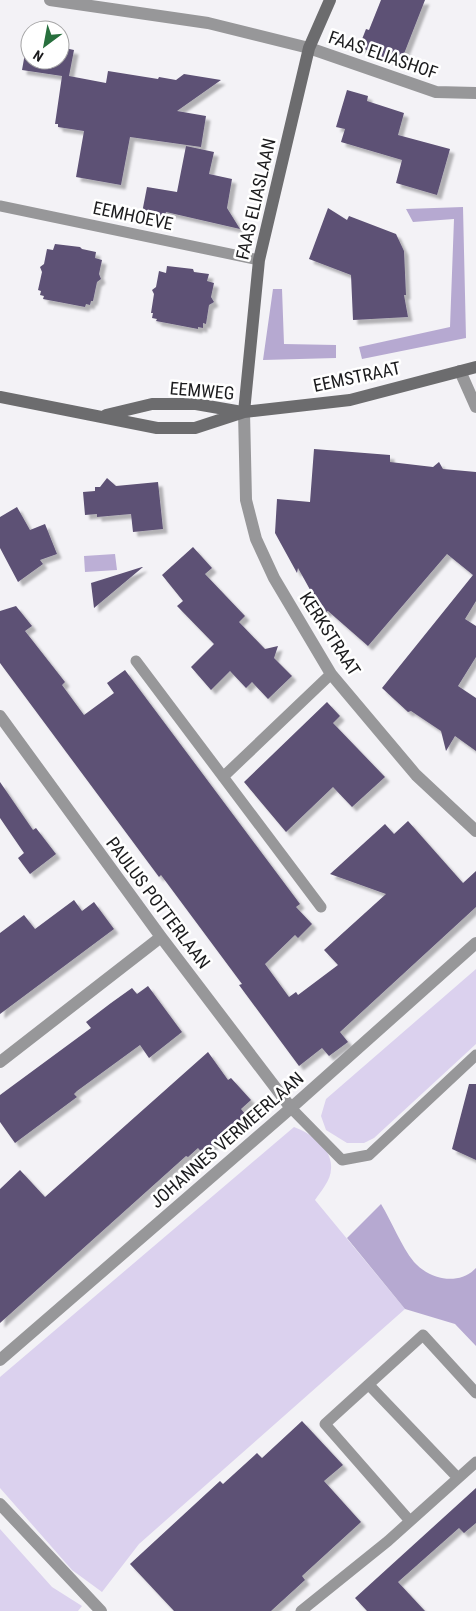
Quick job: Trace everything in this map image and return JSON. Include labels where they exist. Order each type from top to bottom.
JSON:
[{"type":"main road","name":"FAAS ELIASLAAN","points":[[244,412],[259,260],[309,48],[330,0]]},
{"type":"main road","name":"EEMSTRAAT","points":[[244,412],[350,400],[476,367]]},
{"type":"main road","name":"EEMWEG","points":[[0,396],[157,428],[195,428],[244,412]]},
{"type":"main road","name":"EEMWEG","points":[[101,416],[152,404],[196,404],[244,412]]},
{"type":"street","name":"FAAS ELIASHOF","points":[[50,0],[208,23],[309,48],[436,92],[476,93]]},
{"type":"street","points":[[460,372],[476,407]]},
{"type":"street","name":"KERKSTRAAT","points":[[244,412],[246,500],[256,539],[274,578],[331,674],[416,775],[476,831]]},
{"type":"street","name":"PAULUS POTTERLAAN","points":[[0,716],[161,937],[291,1108]]},
{"type":"street","points":[[0,1062],[161,937]]},
{"type":"street","name":"JOHANNES VERMEERLAAN","points":[[0,1360],[291,1108],[476,943]]},
{"type":"street","points":[[0,1504],[101,1611]]},
{"type":"lane","name":"EEMHOEVE","points":[[0,206],[259,260]]},
{"type":"lane","points":[[136,661],[321,907]]},
{"type":"lane","points":[[223,776],[331,674]]},
{"type":"lane","points":[[291,1108],[342,1160],[370,1155],[476,1055]]},
{"type":"lane","points":[[410,1521],[325,1424],[423,1335],[476,1393]]},
{"type":"lane","points":[[369,1384],[458,1478]]},
{"type":"lane","points":[[301,1611],[410,1521],[476,1462]]},
{"type":"shaded area","points":[[463,207],[466,338],[362,359],[359,347],[450,327],[454,219],[413,222],[406,209]]},
{"type":"shaded area","points":[[273,289],[282,289],[284,344],[336,345],[336,358],[263,360]]},
{"type":"shaded area","points":[[115,554],[117,570],[85,572],[84,556]]},
{"type":"shaded area","points":[[476,969],[476,1044],[374,1138],[364,1143],[347,1143],[326,1130],[321,1116],[326,1099]]},
{"type":"shaded area","points":[[294,1127],[307,1133],[319,1142],[331,1161],[331,1173],[315,1200],[405,1309],[139,1544],[102,1592],[72,1570],[0,1488],[0,1377]]},
{"type":"shaded area","points":[[381,1204],[405,1249],[414,1262],[428,1273],[436,1277],[453,1279],[469,1274],[476,1268],[476,1346],[455,1324],[405,1309],[347,1238]]},
{"type":"shaded area","points":[[0,1529],[52,1587],[82,1606],[78,1611],[0,1611]]},
{"type":"building","points":[[381,0],[425,0],[400,64],[359,47],[366,29],[369,30]]},
{"type":"building","points":[[70,49],[74,50],[69,76],[106,83],[108,71],[158,79],[159,77],[176,80],[184,74],[221,80],[177,111],[206,116],[201,147],[130,137],[121,185],[76,177],[84,131],[58,127],[58,124],[55,124],[62,76],[22,70],[70,70]]},
{"type":"building","points":[[347,90],[368,96],[367,101],[404,113],[398,135],[450,149],[437,195],[396,183],[402,160],[341,142],[345,129],[336,127]]},
{"type":"building","points":[[186,146],[214,152],[209,174],[232,179],[227,208],[240,229],[166,212],[163,223],[141,218],[147,187],[177,192]]},
{"type":"building","points":[[328,208],[347,220],[349,216],[396,234],[404,251],[406,295],[404,295],[408,317],[353,320],[351,275],[309,259]]},
{"type":"building","points":[[55,244],[80,247],[96,252],[95,258],[102,260],[99,274],[101,279],[97,282],[93,301],[91,301],[90,305],[86,304],[85,307],[43,299],[44,296],[40,295],[41,291],[38,290],[42,272],[40,267],[44,264],[47,249],[53,250]]},
{"type":"building","points":[[167,266],[193,269],[194,272],[209,274],[207,281],[214,283],[211,297],[214,302],[209,305],[206,324],[203,323],[203,328],[198,327],[198,329],[156,321],[157,319],[152,318],[154,294],[152,290],[156,287],[159,271],[166,273]]},
{"type":"building","points":[[314,449],[390,455],[390,462],[433,467],[439,462],[443,469],[476,472],[476,601],[465,619],[476,626],[476,657],[458,686],[476,698],[476,751],[455,736],[446,751],[441,731],[411,711],[408,712],[382,688],[473,575],[447,554],[368,646],[328,611],[323,613],[298,568],[297,573],[275,533],[277,499],[310,502]]},
{"type":"building","points":[[107,478],[116,486],[158,482],[163,529],[133,532],[131,514],[97,517],[97,514],[85,515],[83,492],[95,491],[95,487],[100,487]]},
{"type":"building","points":[[17,507],[30,530],[45,524],[57,554],[40,560],[43,564],[18,582],[0,548],[0,517]]},
{"type":"building","points":[[193,547],[212,568],[205,574],[245,616],[239,622],[265,649],[278,646],[274,658],[292,676],[268,699],[252,682],[246,688],[230,671],[211,690],[191,667],[214,644],[177,606],[183,601],[162,575]]},
{"type":"building","points":[[143,567],[94,608],[91,583]]},
{"type":"building","points":[[16,606],[32,626],[25,631],[65,682],[62,685],[84,715],[114,693],[107,683],[125,670],[300,904],[296,907],[312,924],[298,938],[295,935],[265,964],[289,997],[296,992],[298,995],[338,965],[324,950],[386,894],[330,874],[385,824],[394,834],[408,821],[463,883],[476,871],[476,907],[340,1032],[348,1042],[329,1056],[322,1048],[299,1066],[239,985],[242,984],[161,875],[159,877],[0,663],[0,611]]},
{"type":"building","points":[[327,702],[340,716],[333,723],[385,777],[352,807],[333,787],[286,832],[244,782]]},
{"type":"building","points":[[0,782],[33,830],[36,828],[56,854],[30,874],[18,858],[24,853],[0,818]]},
{"type":"building","points":[[74,900],[82,911],[94,902],[114,929],[0,1014],[0,933],[24,915],[35,929]]},
{"type":"building","points":[[148,986],[182,1032],[149,1058],[140,1045],[77,1091],[74,1094],[77,1097],[15,1143],[0,1122],[0,1095],[91,1028],[86,1022],[111,1003],[132,988],[137,994]]},
{"type":"building","points":[[208,1052],[228,1080],[231,1078],[251,1100],[241,1109],[246,1115],[203,1154],[198,1148],[188,1157],[186,1156],[0,1323],[0,1189],[20,1170],[45,1197]]},
{"type":"building","points":[[469,1084],[476,1084],[476,1160],[452,1149]]},
{"type":"building","points":[[302,1421],[343,1465],[324,1481],[361,1522],[302,1576],[305,1580],[271,1611],[174,1611],[130,1564],[220,1481],[223,1484],[257,1453],[262,1458]]},
{"type":"building","points":[[476,1488],[476,1523],[464,1533],[459,1528],[398,1582],[425,1611],[367,1611],[355,1598]]}]
